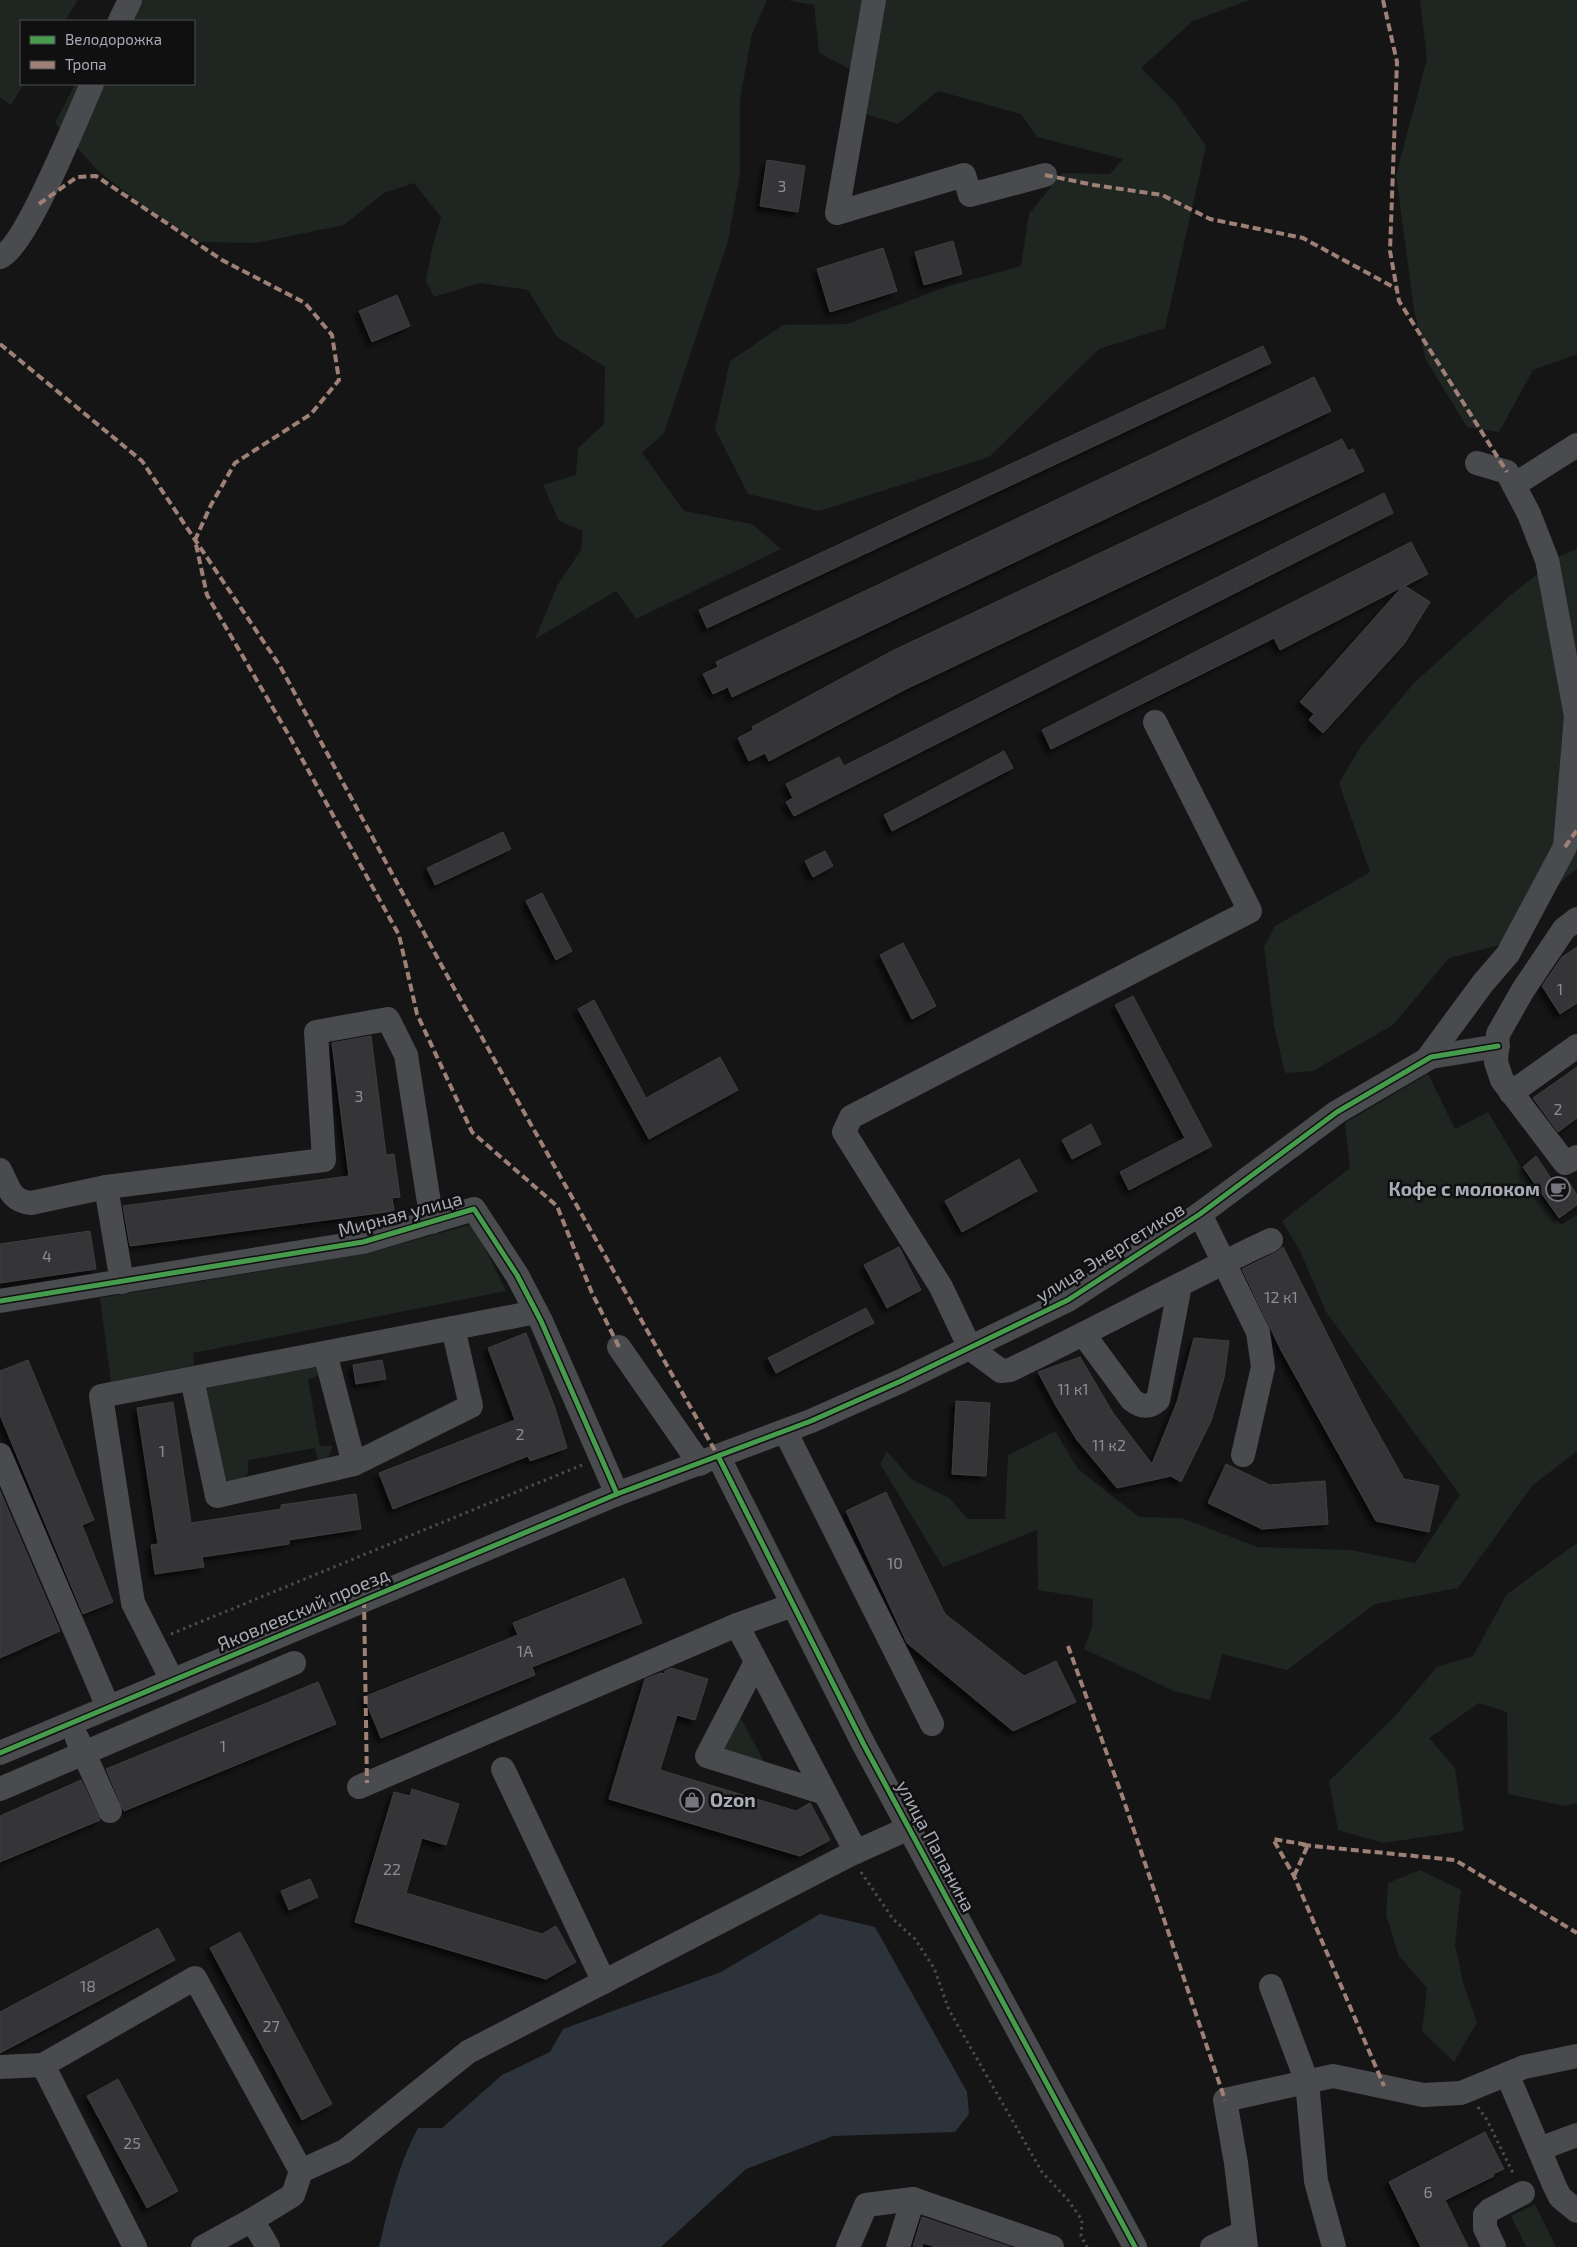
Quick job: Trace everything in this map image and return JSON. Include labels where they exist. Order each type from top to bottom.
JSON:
[{"type":"street","points":[[120,20],[130,0]]},
{"type":"street","points":[[874,0],[837,214],[964,176],[970,195],[1045,174]]},
{"type":"street","points":[[0,257],[11,249],[39,204],[92,85]]},
{"type":"street","points":[[1514,486],[1577,445]]},
{"type":"street","points":[[1427,1059],[1483,983],[1508,954],[1565,847],[1576,716],[1547,560],[1529,514],[1507,472],[1478,463]]},
{"type":"street","points":[[1154,722],[1250,911],[851,1117],[844,1132],[941,1287],[970,1348],[1001,1371],[1006,1371],[1084,1334],[1223,1262],[1271,1240]]},
{"type":"street","points":[[1577,919],[1564,929],[1523,990],[1498,1034],[1496,1062],[1502,1080],[1565,1163],[1577,1157]]},
{"type":"street","points":[[0,1170],[14,1198],[20,1202],[31,1203],[106,1187],[324,1160],[316,1032],[388,1019],[406,1055],[432,1222]]},
{"type":"street","name":"улица Энергетиков","points":[[709,1460],[785,1431],[865,1397],[1068,1300],[1200,1214],[1337,1112],[1431,1057],[1498,1046]]},
{"type":"street","points":[[1512,1093],[1577,1046]]},
{"type":"street","points":[[106,1187],[122,1282]]},
{"type":"street","name":"Мирная улица","points":[[0,1302],[363,1242],[474,1209],[517,1275],[536,1312],[617,1494]]},
{"type":"street","points":[[1200,1214],[1258,1332],[1263,1367],[1243,1455]]},
{"type":"street","points":[[1084,1334],[1132,1400],[1146,1406],[1153,1404],[1158,1400],[1180,1285]]},
{"type":"street","points":[[172,1680],[133,1603],[101,1396],[536,1312]]},
{"type":"street","points":[[192,1379],[217,1496],[354,1464],[471,1406],[453,1328]]},
{"type":"street","name":"улица Папанина","points":[[618,1347],[709,1460],[793,1605],[864,1745],[1135,2247]]},
{"type":"street","points":[[325,1353],[354,1464]]},
{"type":"street","points":[[785,1431],[932,1724]]},
{"type":"street","points":[[0,1455],[108,1707]]},
{"type":"street","points":[[617,1494],[709,1460]]},
{"type":"street","name":"Яковлевский проезд","points":[[0,1753],[617,1494]]},
{"type":"street","points":[[358,1787],[737,1625],[793,1605]]},
{"type":"street","points":[[737,1625],[825,1793],[852,1853]]},
{"type":"street","points":[[756,1662],[707,1756],[825,1793]]},
{"type":"street","points":[[0,1789],[294,1663]]},
{"type":"street","points":[[70,1723],[110,1811]]},
{"type":"street","points":[[503,1768],[604,1982]]},
{"type":"street","points":[[213,2242],[293,2195],[301,2171],[344,2151],[468,2052],[852,1853],[909,1828]]},
{"type":"street","points":[[0,2067],[43,2065],[195,1978],[301,2171]]},
{"type":"street","points":[[1271,1986],[1307,2082],[1316,2181],[1334,2247]]},
{"type":"street","points":[[1212,2247],[1245,2239],[1236,2163],[1225,2100],[1333,2076],[1422,2096],[1461,2093],[1524,2067],[1577,2056]]},
{"type":"street","points":[[43,2065],[135,2247]]},
{"type":"street","points":[[1507,2074],[1560,2196],[1577,2211]]},
{"type":"street","points":[[1539,2150],[1577,2135]]},
{"type":"street","points":[[1494,2247],[1484,2228],[1485,2215],[1490,2210],[1523,2193]]},
{"type":"street","points":[[848,2247],[866,2205],[913,2199],[1052,2247]]},
{"type":"street","points":[[898,2247],[913,2199]]},
{"type":"street","points":[[252,2220],[268,2247]]},
{"type":"path","points":[[152,1642],[601,1457]]},
{"type":"path","points":[[852,1853],[893,1920],[915,1939],[934,1968],[949,2010],[1042,2172],[1068,2200],[1082,2220],[1081,2236],[1087,2247]]},
{"type":"path","points":[[1476,2105],[1487,2120],[1523,2193]]},
{"type":"shaded area","points":[[0,0],[78,0],[66,20],[20,20],[20,85],[23,85],[11,105],[0,98]]},
{"type":"shaded area","points":[[117,0],[767,0],[752,34],[740,99],[740,173],[728,241],[664,433],[642,453],[684,511],[752,524],[781,549],[636,619],[616,591],[535,639],[557,586],[581,550],[583,531],[559,521],[543,485],[576,475],[578,448],[604,424],[605,367],[557,337],[528,290],[480,283],[434,297],[426,281],[432,248],[441,217],[414,183],[384,193],[344,225],[256,243],[200,242],[152,212],[99,172],[55,123],[74,85],[195,85],[195,20],[107,20]]},
{"type":"shaded area","points":[[787,0],[1249,0],[1193,21],[1141,68],[1176,103],[1206,146],[1165,328],[1099,349],[989,457],[819,511],[748,494],[715,429],[730,361],[783,325],[847,324],[946,287],[1021,266],[1029,214],[1062,173],[1110,174],[1123,159],[1037,137],[1021,114],[938,91],[898,124],[862,113],[867,78],[819,53],[814,5]]},
{"type":"shaded area","points":[[1420,0],[1577,0],[1577,354],[1533,370],[1499,432],[1467,427],[1426,360],[1414,310],[1396,175],[1427,59]]},
{"type":"shaded area","points":[[1577,549],[1577,869],[1566,877],[1504,944],[1449,958],[1393,1025],[1313,1071],[1285,1073],[1274,1026],[1264,947],[1275,926],[1370,872],[1339,783],[1361,746],[1414,683],[1512,594],[1560,556]]},
{"type":"shaded area","points":[[1428,1074],[1455,1129],[1488,1112],[1531,1184],[1561,1225],[1577,1215],[1577,1451],[1532,1486],[1458,1588],[1375,1604],[1287,1670],[1222,1654],[1210,1700],[1174,1691],[1084,1649],[1092,1627],[1093,1599],[1038,1590],[1037,1530],[943,1567],[880,1464],[887,1451],[911,1479],[949,1498],[968,1519],[1005,1519],[1008,1455],[1055,1431],[1078,1469],[1139,1517],[1182,1518],[1257,1547],[1351,1550],[1415,1563],[1460,1495],[1326,1312],[1300,1251],[1282,1221],[1350,1168],[1345,1123]]},
{"type":"shaded area","points":[[473,1224],[506,1291],[193,1353],[194,1365],[111,1382],[100,1298],[364,1254]]},
{"type":"shaded area","points":[[309,1366],[318,1368],[322,1374],[308,1380],[320,1446],[333,1446],[328,1458],[318,1463],[315,1448],[248,1460],[248,1472],[242,1481],[228,1483],[219,1477],[205,1392],[211,1384]]},
{"type":"shaded area","points":[[1577,1543],[1577,1803],[1565,1806],[1508,1794],[1507,1712],[1479,1703],[1429,1738],[1455,1768],[1464,1831],[1383,1843],[1338,1830],[1329,1781],[1394,1717],[1437,1667],[1473,1656],[1507,1594]]},
{"type":"shaded area","points":[[737,1711],[772,1776],[723,1752]]},
{"type":"shaded area","points":[[1420,1870],[1461,1890],[1455,1945],[1464,1986],[1477,2022],[1454,2062],[1422,2031],[1427,1988],[1399,1956],[1386,1915],[1388,1883]]},
{"type":"shaded area","points":[[820,1914],[875,1927],[967,2092],[969,2114],[955,2132],[833,2136],[746,2169],[661,2247],[379,2247],[390,2201],[405,2156],[418,2128],[442,2128],[502,2075],[550,2052],[563,2029],[721,1972]]},
{"type":"shaded area","points":[[1535,2204],[1556,2247],[1526,2247],[1511,2216]]},
{"type":"building","points":[[767,160],[805,166],[798,212],[760,206]]},
{"type":"building","points":[[953,241],[962,274],[924,285],[915,252]]},
{"type":"building","points":[[883,248],[897,291],[830,312],[817,269]]},
{"type":"building","points":[[397,295],[410,326],[372,342],[359,311]]},
{"type":"building","points":[[1263,346],[1271,363],[707,628],[699,610]]},
{"type":"building","points":[[1314,377],[1331,411],[732,697],[728,687],[713,694],[703,674],[718,667],[716,662]]},
{"type":"building","points":[[1342,439],[1348,451],[1353,449],[1364,471],[906,689],[769,761],[765,753],[749,761],[738,738],[753,730],[752,727],[892,651]]},
{"type":"building","points":[[1384,493],[1393,513],[794,816],[786,802],[793,798],[786,784],[839,757],[844,766]]},
{"type":"building","points":[[1411,542],[1428,574],[1405,586],[1430,602],[1404,644],[1323,733],[1309,720],[1314,714],[1300,702],[1402,587],[1280,650],[1274,638],[1051,749],[1042,730]]},
{"type":"building","points":[[1004,751],[1013,768],[892,831],[884,815]]},
{"type":"building","points":[[503,832],[511,849],[435,885],[427,868]]},
{"type":"building","points":[[825,851],[833,866],[813,877],[805,861]]},
{"type":"building","points":[[542,893],[572,951],[556,960],[526,901]]},
{"type":"building","points":[[903,943],[936,1006],[912,1019],[880,955]]},
{"type":"building","points":[[1577,947],[1577,1003],[1560,1014],[1542,986],[1562,957]]},
{"type":"building","points":[[1133,996],[1212,1146],[1129,1190],[1120,1172],[1185,1138],[1115,1005]]},
{"type":"building","points":[[594,1000],[646,1098],[720,1057],[738,1090],[649,1139],[578,1009]]},
{"type":"building","points":[[371,1036],[386,1155],[394,1154],[400,1197],[392,1198],[394,1211],[130,1246],[123,1206],[349,1176],[332,1043]]},
{"type":"building","points":[[1577,1067],[1577,1118],[1558,1132],[1533,1098]]},
{"type":"building","points":[[1091,1124],[1101,1144],[1072,1159],[1062,1140]]},
{"type":"building","points":[[1536,1156],[1552,1180],[1566,1178],[1577,1195],[1577,1205],[1559,1218],[1523,1167]]},
{"type":"building","points":[[1019,1159],[1037,1191],[962,1232],[945,1201]]},
{"type":"building","points":[[90,1231],[96,1269],[0,1283],[0,1244]]},
{"type":"building","points":[[899,1247],[921,1290],[887,1308],[864,1265]]},
{"type":"building","points":[[1283,1247],[1368,1415],[1404,1479],[1439,1486],[1429,1532],[1376,1521],[1281,1350],[1242,1269],[1277,1252]]},
{"type":"building","points":[[866,1308],[874,1323],[776,1373],[768,1358]]},
{"type":"building","points":[[526,1333],[555,1408],[567,1448],[530,1461],[528,1456],[393,1509],[379,1473],[515,1420],[488,1348]]},
{"type":"building","points":[[1194,1338],[1229,1341],[1224,1378],[1211,1421],[1181,1482],[1171,1476],[1117,1488],[1077,1440],[1038,1372],[1080,1357],[1113,1413],[1152,1464],[1177,1402]]},
{"type":"building","points":[[28,1360],[94,1520],[82,1525],[113,1602],[83,1614],[0,1415],[0,1371]]},
{"type":"building","points":[[382,1360],[386,1379],[356,1384],[353,1365]]},
{"type":"building","points":[[956,1401],[990,1403],[986,1476],[952,1474]]},
{"type":"building","points":[[173,1402],[191,1523],[281,1509],[281,1505],[356,1494],[361,1529],[289,1540],[289,1544],[202,1557],[204,1567],[155,1574],[151,1545],[158,1544],[137,1408]]},
{"type":"building","points":[[1226,1464],[1270,1485],[1325,1481],[1328,1524],[1262,1529],[1208,1503]]},
{"type":"building","points":[[0,1491],[60,1631],[0,1658]]},
{"type":"building","points":[[886,1492],[945,1614],[1024,1676],[1056,1661],[1076,1702],[1013,1731],[907,1643],[846,1511]]},
{"type":"building","points":[[624,1578],[642,1623],[532,1667],[535,1675],[381,1738],[364,1697],[518,1635],[513,1623]]},
{"type":"building","points":[[671,1668],[708,1679],[695,1720],[677,1715],[660,1770],[796,1811],[810,1803],[830,1840],[800,1856],[609,1799],[645,1679],[661,1673],[664,1674],[665,1671]]},
{"type":"building","points":[[318,1682],[336,1724],[124,1811],[106,1769]]},
{"type":"building","points":[[81,1780],[100,1820],[0,1862],[0,1816]]},
{"type":"building","points":[[412,1789],[459,1804],[446,1845],[422,1838],[406,1893],[542,1934],[556,1926],[576,1962],[546,1979],[355,1922],[394,1792],[410,1796]]},
{"type":"building","points":[[310,1879],[318,1897],[289,1910],[281,1891]]},
{"type":"building","points":[[158,1928],[175,1960],[0,2053],[0,2012]]},
{"type":"building","points":[[240,1932],[332,2104],[302,2120],[210,1948]]},
{"type":"building","points":[[118,2079],[178,2191],[147,2208],[87,2096]]},
{"type":"building","points":[[1485,2132],[1504,2169],[1493,2174],[1494,2176],[1445,2200],[1468,2247],[1421,2247],[1389,2182]]},
{"type":"building","points":[[922,2217],[1010,2247],[936,2247],[923,2243],[922,2247],[913,2246]]},
{"type":"marked path","points":[[1383,0],[1397,62],[1390,251],[1399,301],[1507,472]]},
{"type":"marked path","points":[[1045,175],[1094,185],[1162,195],[1210,219],[1303,238],[1397,289]]},
{"type":"marked path","points":[[39,204],[77,177],[96,176],[222,260],[305,303],[332,335],[339,380],[311,414],[235,463],[211,505],[195,540],[207,595],[291,739],[399,935],[417,1014],[472,1132],[557,1206],[592,1293],[619,1347]]},
{"type":"marked path","points":[[0,344],[142,461],[280,666],[450,981],[718,1456]]},
{"type":"marked path","points":[[1565,847],[1577,830]]},
{"type":"marked path","points":[[364,1600],[367,1783]]},
{"type":"marked path","points":[[1068,1646],[1124,1801],[1225,2100]]},
{"type":"marked path","points":[[1294,1876],[1308,1845],[1273,1839],[1294,1876],[1384,2086]]},
{"type":"marked path","points":[[1303,1845],[1455,1860],[1577,1933]]},
{"type":"cycle path","points":[[0,1301],[363,1242],[474,1209],[517,1275],[541,1321],[617,1494],[811,1421],[901,1381],[1068,1300],[1200,1214],[1337,1112],[1431,1057],[1498,1046]]},
{"type":"cycle path","points":[[718,1456],[864,1745],[1135,2247]]},
{"type":"cycle path","points":[[0,1753],[617,1494]]},
{"type":"place","name":"Кофе с молоком","points":[[1558,1189]]},
{"type":"place","name":"Ozon","points":[[692,1800]]}]
